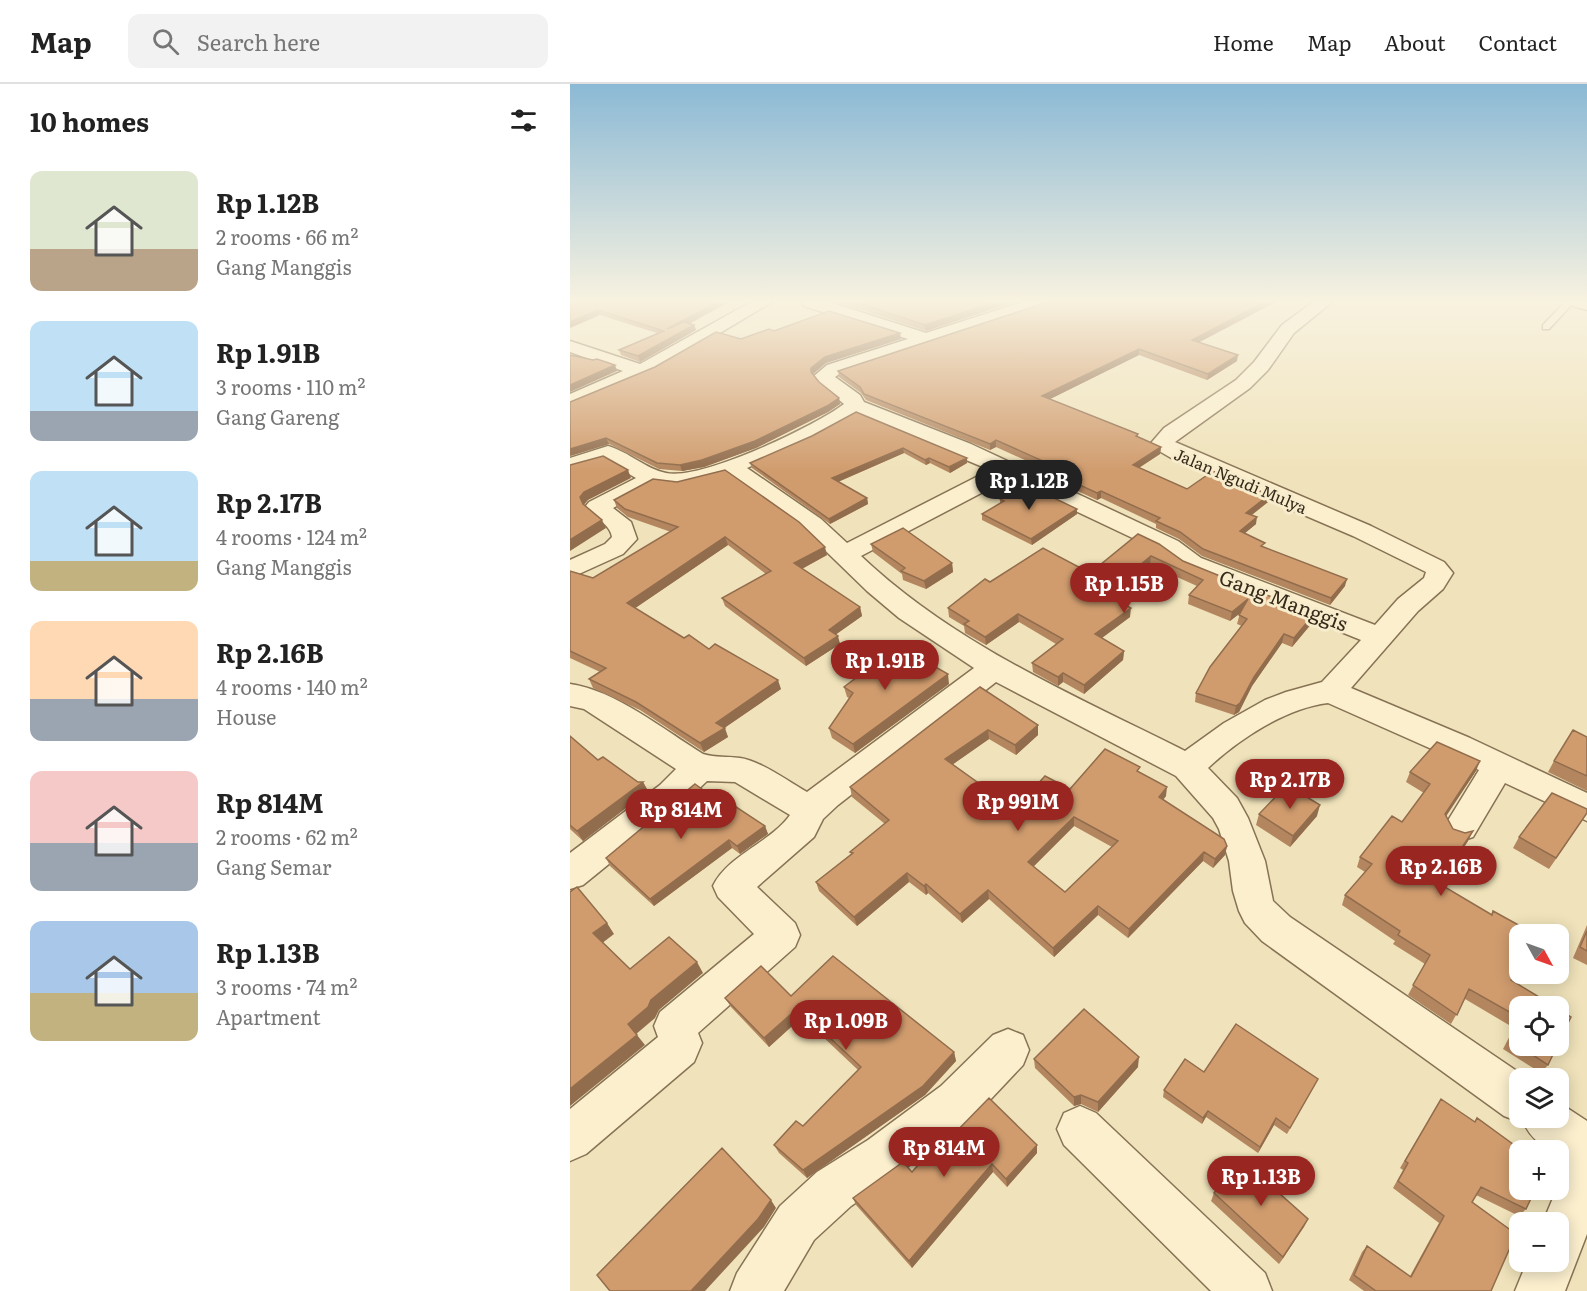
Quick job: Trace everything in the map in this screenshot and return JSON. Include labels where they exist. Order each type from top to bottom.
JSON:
[{"type":"street","points":[[605,358],[641,371]]},
{"type":"street","points":[[570,400],[641,371],[664,358]]},
{"type":"street","points":[[570,465],[608,453],[655,477],[674,482],[732,468],[843,415],[855,406],[853,399],[824,376],[839,367],[867,358]]},
{"type":"street","name":"Jalan Ngudi Mulya","points":[[1267,358],[1244,384],[1172,432],[1162,443],[1181,454],[1362,531],[1435,567],[1440,573],[1434,583],[1408,605],[1380,637]]},
{"type":"street","name":"Gang Manggis","points":[[855,406],[963,449],[1169,546],[1192,563],[1380,637]]},
{"type":"street","points":[[732,468],[812,524],[909,612],[994,668],[1188,767],[1225,808],[1236,828],[1258,911],[1276,928],[1509,1092]]},
{"type":"street","points":[[844,555],[1008,470]]},
{"type":"street","points":[[570,570],[614,549],[625,539],[625,532],[620,524],[597,507],[655,477]]},
{"type":"street","points":[[1331,692],[1380,637]]},
{"type":"street","points":[[570,1138],[680,1047],[681,1043],[675,1026],[781,935],[731,886],[802,827],[810,810],[994,668]]},
{"type":"street","points":[[1188,767],[1225,736],[1301,697],[1315,692],[1331,692],[1459,746],[1587,808]]},
{"type":"street","points":[[570,695],[586,697],[594,701],[678,756],[713,770],[740,770],[810,810]]},
{"type":"street","points":[[570,874],[672,794],[701,766]]},
{"type":"street","points":[[1461,827],[1498,766]]},
{"type":"street","points":[[755,1291],[797,1223],[834,1189],[884,1156],[957,1102],[1008,1050]]},
{"type":"street","points":[[1558,1128],[1587,1148]]},
{"type":"street","points":[[1080,1129],[1247,1291]]},
{"type":"street","points":[[1569,1218],[1587,1172]]},
{"type":"street","points":[[1540,1291],[1548,1272]]},
{"type":"building","points":[[570,358],[597,359],[615,365],[570,385]]},
{"type":"building","points":[[670,358],[823,358],[811,368],[811,372],[819,382],[839,398],[755,441],[702,460],[680,465],[657,463],[606,438],[570,449],[570,402],[655,367]]},
{"type":"building","points":[[877,358],[1120,358],[1042,396],[1138,434],[1136,436],[1161,447],[1133,465],[1187,489],[1213,471],[1269,495],[1246,513],[1257,517],[1240,531],[1265,543],[1261,546],[1347,579],[1331,598],[1203,549],[1180,532],[1156,521],[1160,518],[1047,470],[1054,466],[996,440],[990,444],[864,394],[860,387],[838,371]]},
{"type":"building","points":[[1165,358],[1233,358],[1208,374]]},
{"type":"building","points":[[856,412],[967,458],[949,467],[929,458],[925,460],[903,448],[832,478],[867,498],[829,519],[750,463],[812,436]]},
{"type":"building","points":[[603,456],[628,470],[584,492],[580,497],[583,504],[602,520],[570,540],[570,465]]},
{"type":"building","points":[[725,470],[799,522],[825,547],[794,563],[860,607],[829,630],[838,636],[804,658],[722,598],[771,571],[725,537],[627,603],[684,638],[689,635],[709,649],[715,644],[778,680],[716,723],[725,728],[700,743],[636,702],[589,679],[606,668],[570,651],[570,571],[593,578],[678,527],[625,509],[614,500],[653,479],[677,482]]},
{"type":"building","points":[[1025,484],[1077,509],[1031,539],[982,514],[1004,501],[1000,499]]},
{"type":"building","points":[[903,528],[952,563],[924,581],[901,571],[905,568],[871,544]]},
{"type":"building","points":[[1138,534],[1159,544],[1183,561],[1314,614],[1294,638],[1284,634],[1236,706],[1196,693],[1210,667],[1247,619],[1239,615],[1248,599],[1232,612],[1189,595],[1203,580],[1151,556],[1105,594],[1131,608],[1095,634],[1124,651],[1084,685],[1063,673],[1058,677],[1032,663],[1063,639],[1018,614],[985,637],[964,624],[969,621],[948,608],[985,579],[990,582],[1043,548],[1090,573]]},
{"type":"building","points":[[902,643],[929,656],[923,660],[948,674],[853,744],[829,728],[853,693],[844,687]]},
{"type":"building","points":[[980,687],[1038,725],[1015,745],[988,730],[945,759],[1015,809],[1045,776],[1070,789],[1105,749],[1140,767],[1137,771],[1167,787],[1159,797],[1224,839],[1227,846],[1215,859],[1204,852],[1129,929],[1098,906],[1053,948],[988,890],[960,914],[926,884],[924,886],[907,873],[854,917],[816,882],[853,853],[850,852],[889,820],[850,787]],"holes":[[[1074,817],[1118,841],[1065,892],[1028,862]]]},
{"type":"building","points":[[1573,730],[1587,737],[1587,776],[1554,761]]},
{"type":"building","points":[[570,736],[598,760],[603,757],[638,782],[643,782],[577,831],[570,825]]},
{"type":"building","points":[[1437,742],[1480,761],[1445,814],[1453,829],[1465,833],[1473,831],[1438,883],[1492,915],[1493,911],[1517,924],[1509,924],[1509,984],[1518,984],[1537,996],[1509,996],[1509,1012],[1469,989],[1457,1015],[1413,985],[1430,955],[1398,935],[1400,931],[1345,895],[1372,864],[1360,857],[1392,816],[1402,822],[1430,784],[1410,772]]},
{"type":"building","points":[[695,784],[717,800],[721,797],[765,826],[737,846],[729,840],[650,899],[606,858]]},
{"type":"building","points":[[1287,785],[1320,805],[1293,836],[1259,814]]},
{"type":"building","points":[[1552,793],[1587,809],[1587,813],[1556,858],[1519,837]]},
{"type":"building","points":[[577,887],[607,923],[593,933],[630,969],[669,937],[697,962],[651,1000],[648,1007],[628,1024],[637,1035],[570,1089],[570,892]]},
{"type":"building","points":[[1587,931],[1587,951],[1580,947]]},
{"type":"building","points":[[833,956],[954,1052],[923,1086],[803,1170],[774,1145],[796,1121],[803,1126],[861,1067],[798,1008],[764,1038],[725,998],[761,966],[791,996]]},
{"type":"building","points":[[1084,1009],[1139,1057],[1098,1102],[1081,1095],[1074,1097],[1034,1059]]},
{"type":"building","points":[[1236,1024],[1318,1079],[1290,1128],[1276,1118],[1260,1147],[1208,1111],[1203,1118],[1164,1090],[1185,1059],[1204,1072]]},
{"type":"building","points":[[1534,1056],[1552,1056],[1548,1065]]},
{"type":"building","points":[[989,1098],[1037,1145],[1006,1179],[992,1164],[909,1261],[853,1198],[903,1162],[912,1172],[944,1135],[949,1139]]},
{"type":"building","points":[[1441,1099],[1475,1122],[1477,1118],[1509,1141],[1509,1200],[1530,1200],[1526,1209],[1481,1187],[1472,1202],[1509,1229],[1509,1250],[1491,1291],[1376,1291],[1354,1275],[1367,1246],[1411,1277],[1444,1216],[1398,1181],[1408,1163],[1405,1161]]},
{"type":"building","points":[[722,1148],[771,1200],[758,1219],[691,1291],[610,1291],[597,1275]]},
{"type":"building","points":[[1240,1158],[1308,1219],[1283,1257],[1214,1193]]}]
